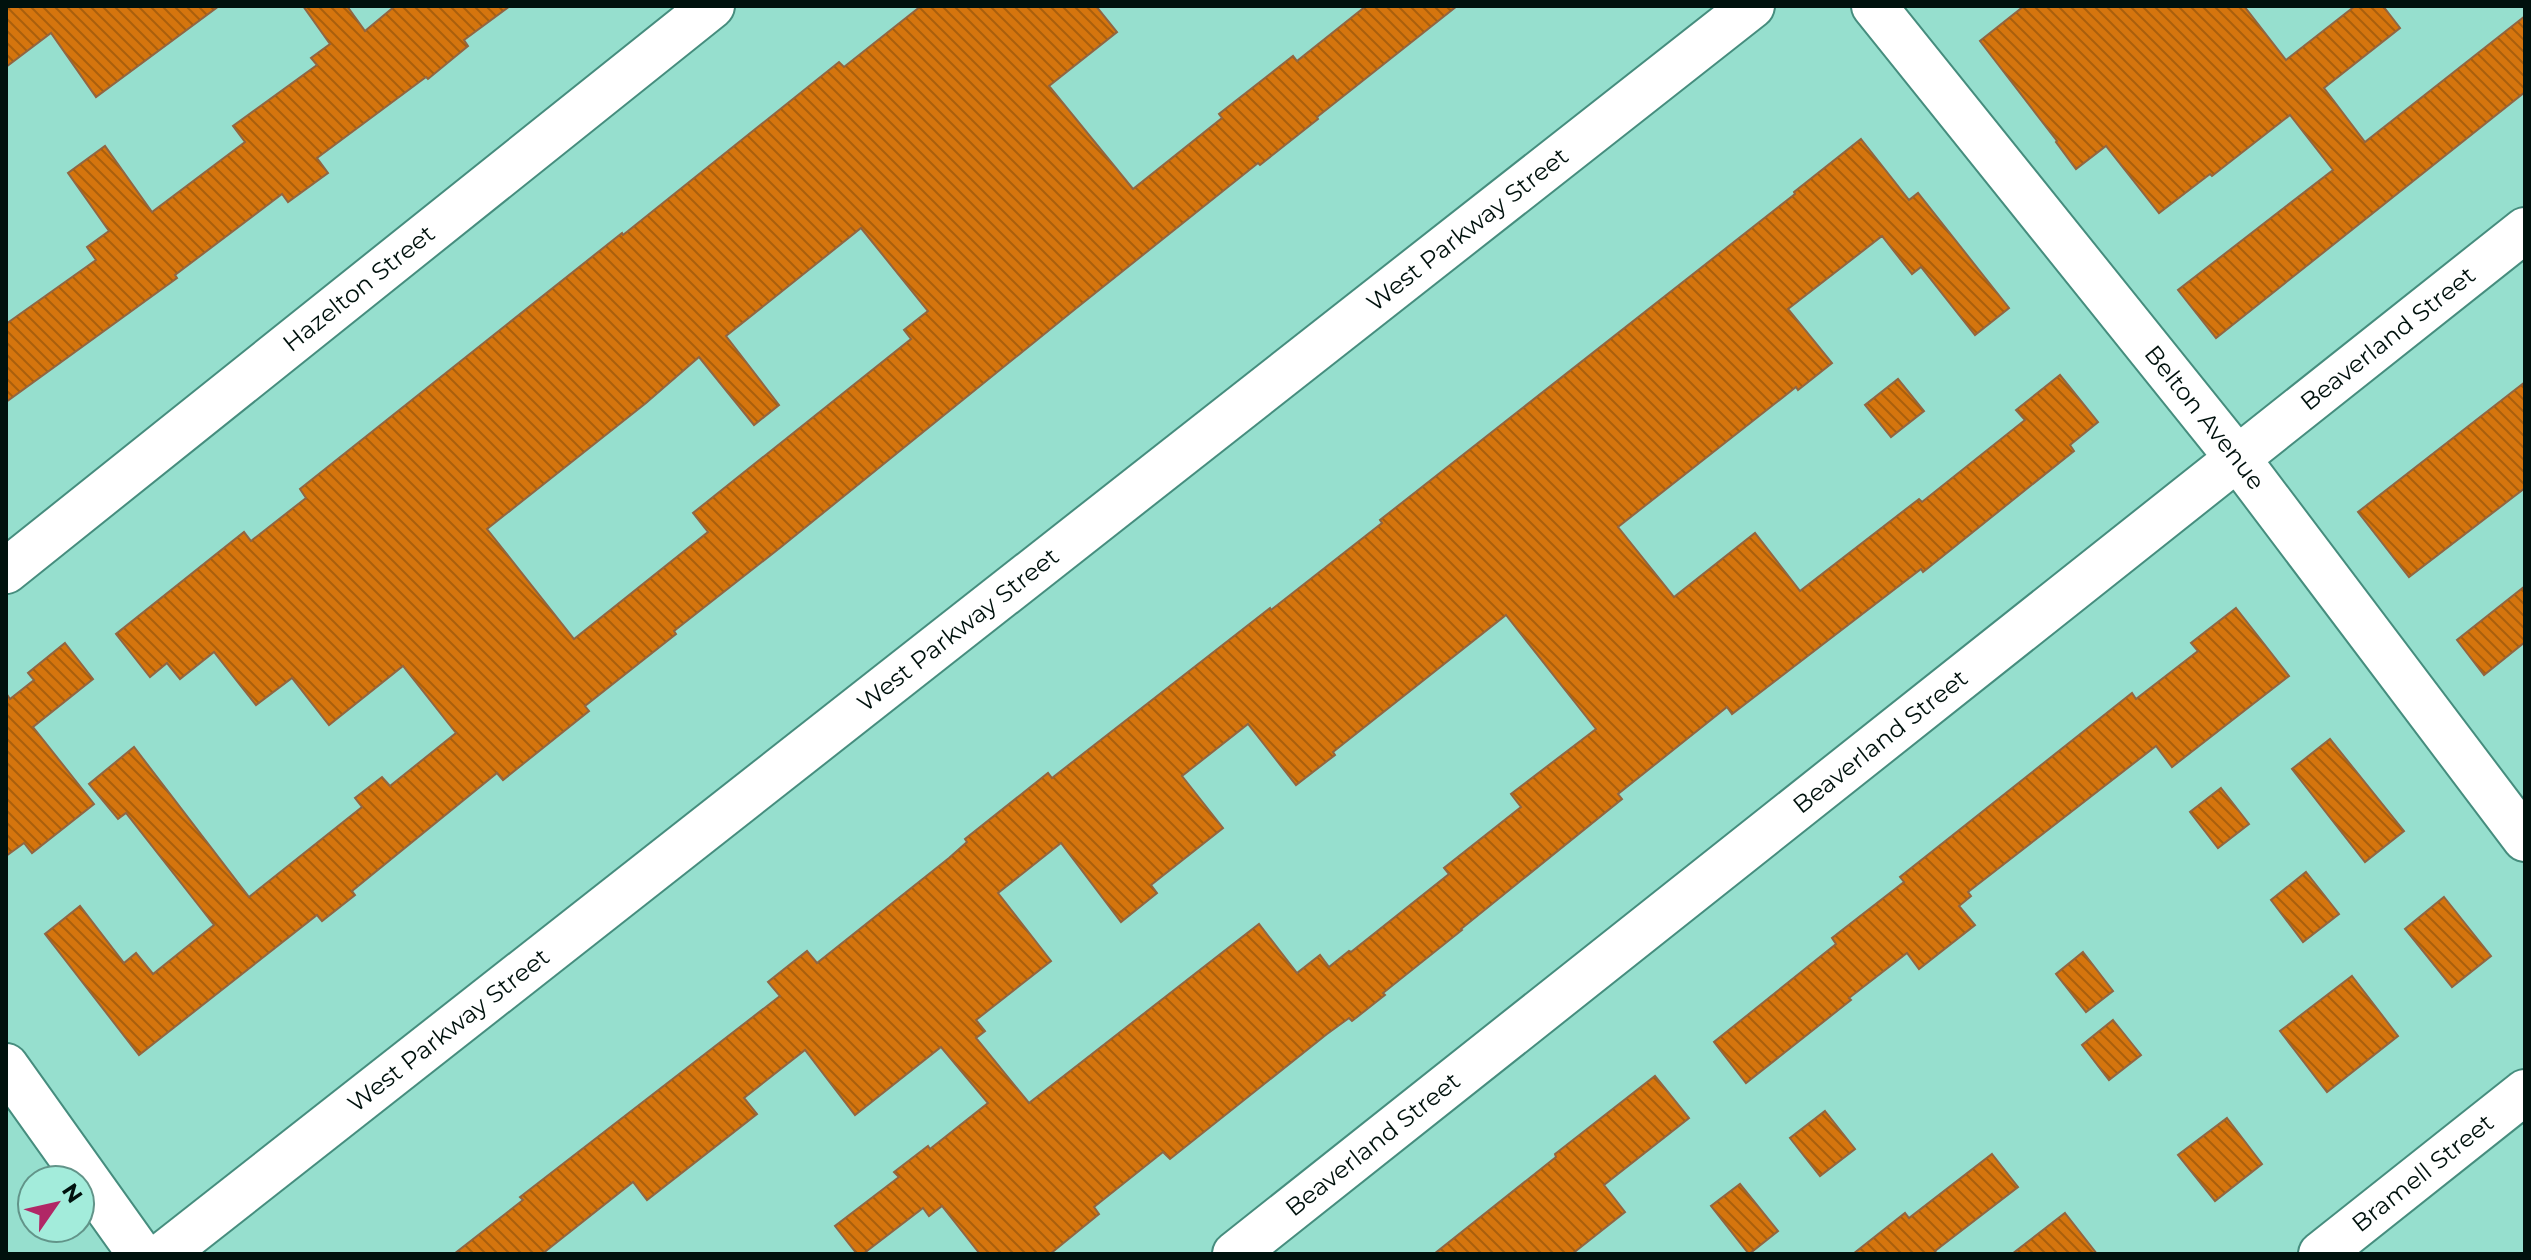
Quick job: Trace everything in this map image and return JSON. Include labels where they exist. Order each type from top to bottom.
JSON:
[{"type":"street","name":"Hazelton Street","points":[[6,571],[712,6]]},
{"type":"street","name":"West Parkway Street","points":[[164,1254],[1752,6]]},
{"type":"street","name":"Belton Avenue","points":[[1874,6],[2238,459],[2525,839]]},
{"type":"street","name":"Beaverland Street","points":[[1235,1254],[2525,230]]},
{"type":"street","points":[[6,1066],[140,1254]]},
{"type":"street","name":"Bramell Street","points":[[2321,1254],[2525,1092]]},
{"type":"building","points":[[6,6],[219,6],[96,97],[51,33],[6,67]]},
{"type":"building","points":[[303,6],[347,6],[365,31],[395,6],[510,6],[464,40],[468,46],[428,79],[426,77],[317,158],[328,173],[288,202],[282,194],[175,275],[177,278],[6,402],[6,324],[96,260],[87,247],[109,231],[68,173],[105,146],[152,212],[245,142],[233,126],[317,65],[311,58],[330,44]]},
{"type":"building","points":[[921,6],[1096,6],[1117,32],[1049,86],[1133,189],[1222,118],[1219,114],[1293,56],[1297,61],[1366,6],[1457,6],[674,631],[676,634],[585,706],[589,711],[503,780],[497,773],[352,891],[355,895],[322,921],[317,915],[139,1055],[45,934],[80,906],[124,963],[136,953],[153,974],[214,925],[126,813],[118,819],[89,784],[134,747],[249,897],[362,807],[355,798],[382,777],[390,786],[456,733],[403,666],[329,725],[292,678],[256,705],[214,652],[180,679],[167,663],[150,677],[116,634],[244,532],[251,541],[306,498],[300,489],[839,62],[844,67]],"holes":[[[861,228],[928,311],[904,330],[911,339],[693,513],[708,532],[574,639],[487,529],[699,357],[754,425],[779,405],[726,336]]]},
{"type":"building","points":[[2024,6],[2244,6],[2286,60],[2355,6],[2383,6],[2400,28],[2324,88],[2365,142],[2525,16],[2525,92],[2216,338],[2178,290],[2333,170],[2290,115],[2159,213],[2106,146],[2076,169],[1980,41]]},
{"type":"building","points":[[1861,139],[1909,200],[1918,193],[2009,308],[1975,335],[1921,267],[1912,274],[1882,236],[1788,309],[1832,363],[1798,390],[1796,387],[1618,527],[1674,597],[1755,533],[1800,591],[1919,499],[1922,502],[2025,420],[2016,410],[2060,375],[2098,422],[2070,445],[2074,451],[1923,572],[1921,569],[1732,714],[1727,707],[1618,794],[1622,799],[1383,993],[1385,995],[1352,1021],[1349,1018],[1327,1034],[1170,1159],[1163,1152],[1094,1207],[1099,1214],[1050,1254],[980,1254],[942,1206],[929,1216],[923,1208],[863,1254],[857,1254],[835,1226],[899,1177],[894,1172],[928,1146],[930,1149],[988,1103],[941,1047],[855,1115],[805,1050],[744,1098],[757,1114],[647,1200],[633,1182],[542,1254],[454,1254],[523,1200],[520,1197],[780,996],[768,982],[807,951],[817,963],[949,858],[967,842],[965,839],[1048,773],[1052,778],[1271,610]],"holes":[[[1506,615],[1596,729],[1511,794],[1521,807],[1444,868],[1449,874],[1329,967],[1320,955],[1297,973],[1259,924],[1029,1103],[976,1038],[985,1031],[976,1020],[1051,961],[998,893],[1061,843],[1121,922],[1157,893],[1151,885],[1223,828],[1182,776],[1248,724],[1296,785]]]},
{"type":"building","points":[[1898,379],[1924,411],[1891,437],[1865,405]]},
{"type":"building","points":[[2525,382],[2525,488],[2409,577],[2358,512]]},
{"type":"building","points":[[2525,586],[2525,642],[2484,675],[2457,640]]},
{"type":"building","points":[[2236,608],[2289,676],[2172,767],[2156,746],[1968,892],[1971,896],[1959,906],[1975,925],[1919,969],[1907,953],[1746,1083],[1714,1042],[1836,944],[1832,938],[1904,882],[1900,877],[2132,693],[2136,699],[2198,651],[2191,643]]},
{"type":"building","points":[[65,643],[93,679],[33,727],[94,804],[32,853],[24,843],[6,856],[6,693],[10,699],[34,680],[28,673]]},
{"type":"building","points":[[2330,739],[2404,831],[2365,862],[2292,769]]},
{"type":"building","points":[[2221,788],[2249,824],[2218,848],[2190,812]]},
{"type":"building","points":[[2306,872],[2339,914],[2303,942],[2271,900]]},
{"type":"building","points":[[2444,897],[2491,956],[2452,987],[2405,929]]},
{"type":"building","points":[[2083,952],[2113,991],[2086,1012],[2056,974]]},
{"type":"building","points":[[2352,976],[2398,1036],[2327,1092],[2280,1031]]},
{"type":"building","points":[[2113,1020],[2141,1055],[2109,1080],[2082,1045]]},
{"type":"building","points":[[1655,1076],[1689,1118],[1604,1185],[1625,1212],[1572,1254],[1434,1254],[1556,1157],[1555,1154]]},
{"type":"building","points":[[1825,1111],[1855,1149],[1820,1176],[1790,1138]]},
{"type":"building","points":[[2227,1118],[2262,1164],[2215,1201],[2178,1155]]},
{"type":"building","points":[[1992,1154],[2018,1187],[1935,1251],[1937,1254],[1853,1254],[1905,1213],[1909,1218]]},
{"type":"building","points":[[1740,1184],[1778,1231],[1749,1254],[1711,1206]]},
{"type":"building","points":[[2065,1213],[2097,1254],[2012,1254]]}]
